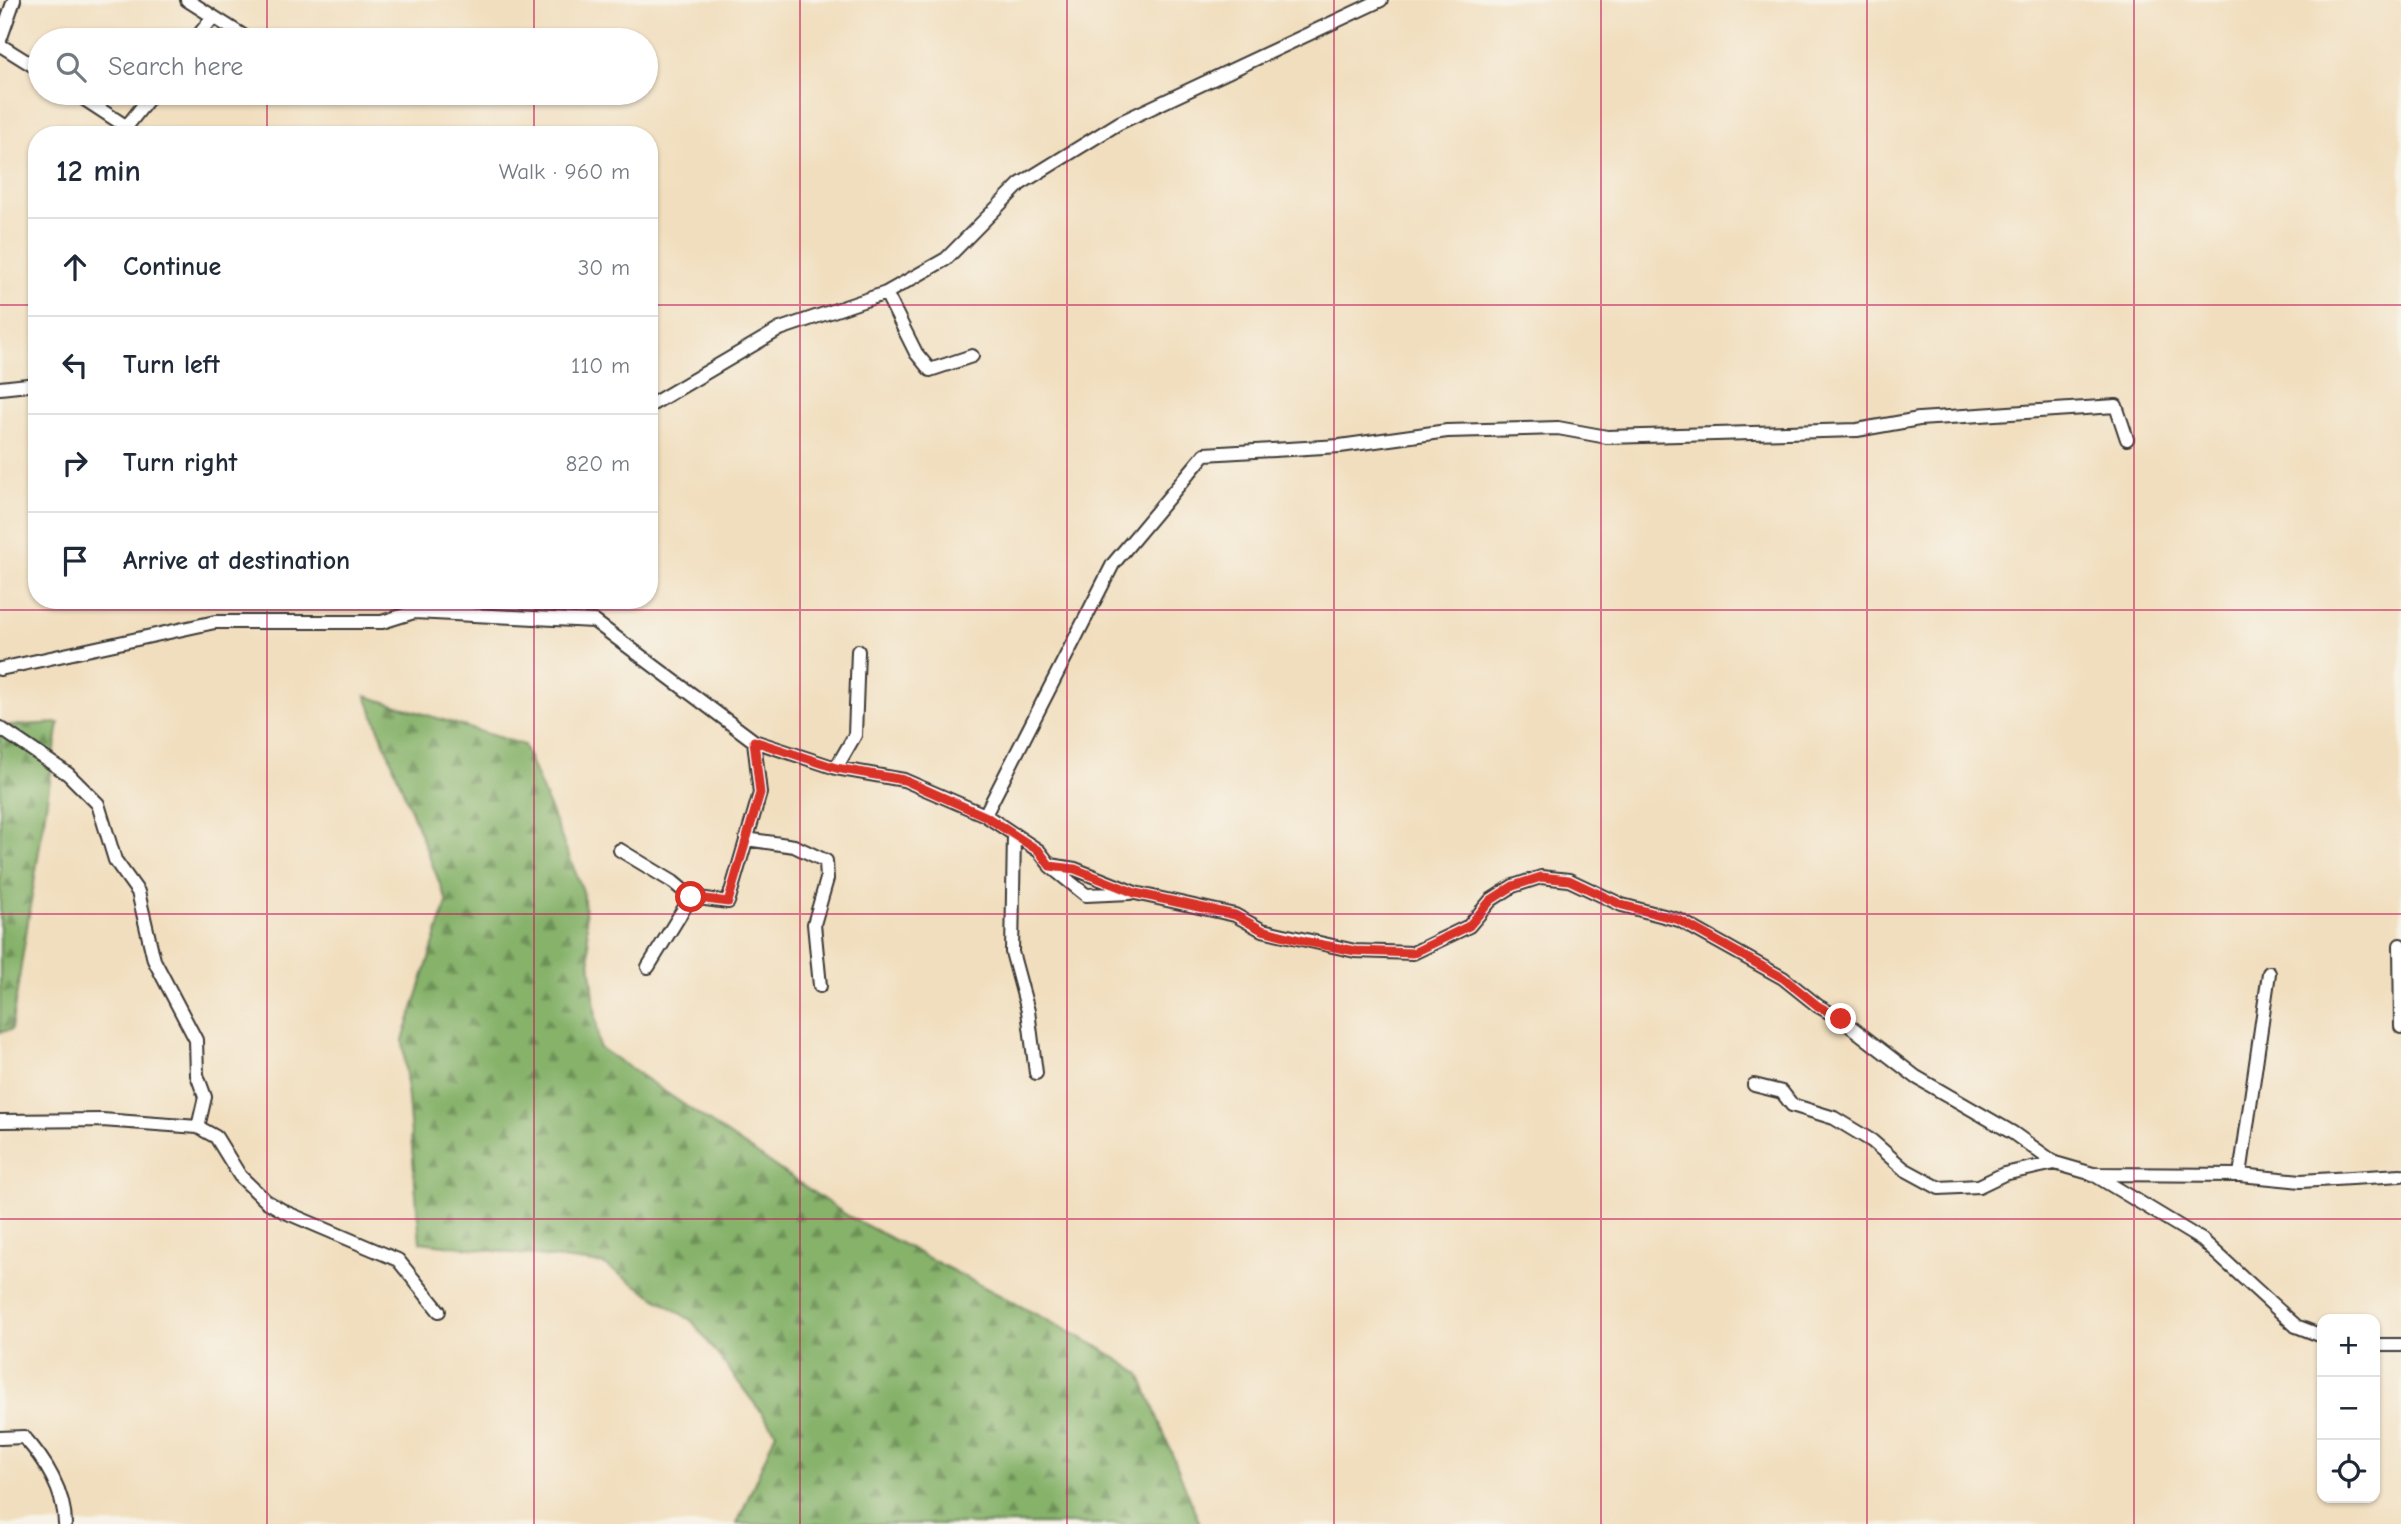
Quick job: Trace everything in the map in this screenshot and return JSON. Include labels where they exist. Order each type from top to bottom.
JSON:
[{"type":"street","points":[[0,40],[14,0]]},
{"type":"street","points":[[187,0],[231,28]]},
{"type":"street","points":[[658,401],[779,329],[886,293],[946,258],[1020,184],[1119,123],[1381,0]]},
{"type":"street","points":[[204,28],[213,17]]},
{"type":"street","points":[[0,45],[28,62]]},
{"type":"street","points":[[90,105],[117,126]]},
{"type":"street","points":[[127,126],[144,105]]},
{"type":"street","points":[[886,293],[916,353],[929,370],[972,356]]},
{"type":"street","points":[[0,388],[28,385]]},
{"type":"street","points":[[985,816],[1113,564],[1205,454],[1340,446],[1447,430],[1558,428],[1607,437],[1857,430],[1919,419],[2116,406],[2127,439]]},
{"type":"street","points":[[467,609],[471,615]]},
{"type":"street","points":[[0,669],[215,622],[382,622],[414,611],[594,621],[754,741],[836,768],[904,780],[985,816],[1039,851],[1050,866],[1086,895],[1135,893]]},
{"type":"street","points":[[836,768],[855,735],[858,651]]},
{"type":"street","points":[[0,728],[68,774],[97,804],[115,860],[138,892],[154,960],[196,1040],[197,1075],[205,1097],[198,1127]]},
{"type":"street","points":[[620,850],[673,882],[691,897],[728,902],[760,793],[754,741]]},
{"type":"street","points":[[1014,834],[1012,951],[1028,1011],[1035,1073]]},
{"type":"street","points":[[746,839],[794,846],[826,861],[827,879],[814,924],[820,986]]},
{"type":"street","points":[[1050,866],[1075,869],[1135,893],[1235,915],[1262,930],[1355,951],[1413,953],[1469,926],[1491,900],[1513,886],[1541,877],[1569,880],[1622,905],[1679,920],[1783,978],[1916,1077],[2013,1133],[2055,1163],[2093,1174],[2202,1240],[2296,1326],[2317,1334]]},
{"type":"street","points":[[648,967],[691,897]]},
{"type":"street","points":[[2400,945],[2401,1027]]},
{"type":"street","points":[[2240,1175],[2269,973]]},
{"type":"street","points":[[1754,1085],[1782,1092],[1792,1105],[1834,1118],[1872,1141],[1904,1169],[1939,1188],[1979,1186],[2004,1174],[2055,1163]]},
{"type":"street","points":[[0,1121],[102,1120],[198,1127],[216,1137],[240,1176],[266,1201],[285,1212],[398,1260],[439,1311]]},
{"type":"street","points":[[2093,1174],[2240,1175],[2301,1181],[2401,1175]]},
{"type":"street","points":[[2380,1345],[2401,1345]]},
{"type":"street","points":[[0,1438],[24,1437],[42,1457],[60,1496],[65,1524]]},
{"type":"green space","points":[[366,696],[524,745],[583,891],[599,1047],[848,1216],[1099,1347],[1140,1374],[1200,1524],[737,1524],[776,1432],[692,1321],[603,1264],[420,1242],[403,1040],[447,902]]},
{"type":"green space","points":[[59,723],[11,1030],[0,1032],[0,726]]},
{"type":"route","points":[[691,897],[728,902],[760,793],[754,741],[836,768],[904,780],[985,816],[1039,851],[1050,866],[1075,869],[1135,893],[1235,915],[1262,930],[1355,951],[1413,953],[1469,926],[1491,900],[1513,886],[1541,877],[1569,880],[1622,905],[1679,920],[1783,978],[1818,1006],[1841,1019]]}]
